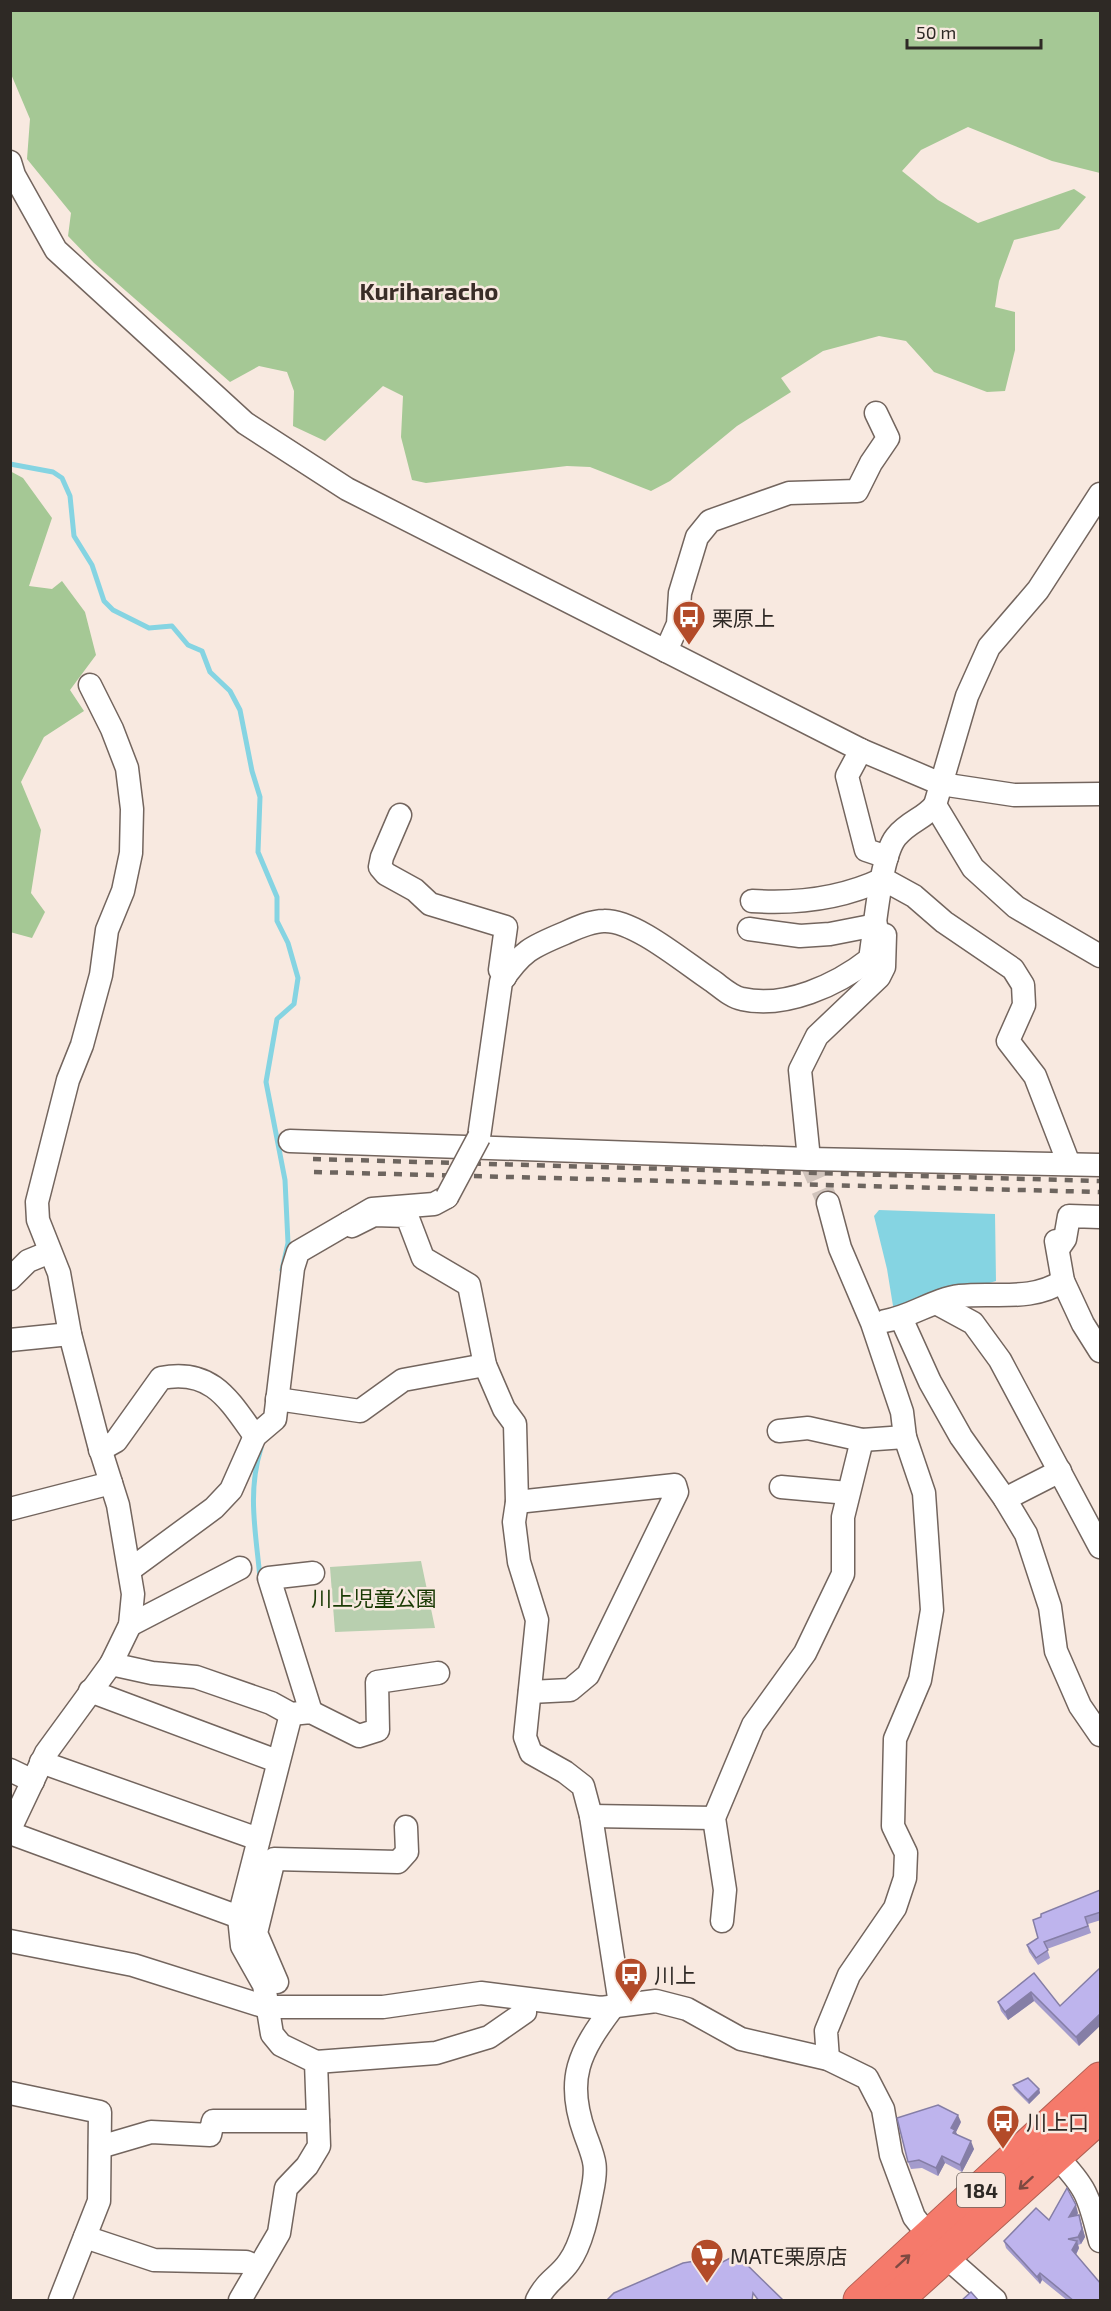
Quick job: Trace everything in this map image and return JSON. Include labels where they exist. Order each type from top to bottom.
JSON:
[{"type":"highway","name":"184","points":[[896,2301],[937,2247],[1101,2079]]},
{"type":"highway","name":"184","points":[[860,2301],[937,2247],[1056,2156],[1101,2116]]},
{"type":"street","points":[[10,162],[14,175],[56,250],[245,423],[347,489],[861,750],[938,794],[1101,794]]},
{"type":"street","points":[[666,651],[678,624],[680,593],[697,537],[710,521],[789,494],[857,491],[871,463],[888,438],[876,413]]},
{"type":"street","points":[[131,1569],[214,1508],[231,1490],[263,1429],[275,1419],[293,1268],[298,1252],[372,1209],[434,1204],[447,1197],[480,1137],[501,982],[515,960],[533,946],[578,927],[604,921],[628,926],[739,999],[776,1000],[814,991],[854,972],[870,959],[885,868],[894,839],[910,821],[928,814],[938,794],[967,696],[989,647],[1038,590],[1101,494]]},
{"type":"street","points":[[90,685],[112,729],[127,768],[132,809],[131,853],[123,891],[107,930],[98,985],[82,1045],[68,1080],[37,1202],[38,1220],[59,1273],[70,1334],[100,1450],[111,1483],[131,1569],[133,1594],[130,1625],[111,1664],[90,1691],[37,1772],[10,1831],[239,1917]]},
{"type":"street","points":[[861,750],[847,776],[866,850],[944,922],[1013,969],[1023,985],[1024,1005],[1008,1041],[1035,1076],[1069,1164]]},
{"type":"street","points":[[938,794],[973,868],[1016,907],[1101,956]]},
{"type":"street","points":[[400,815],[380,867],[386,874],[415,890],[430,904],[506,927],[500,970],[505,977]]},
{"type":"street","points":[[752,901],[807,901],[860,890],[885,868]]},
{"type":"street","points":[[749,929],[800,936],[830,934],[885,918],[884,967],[872,984],[840,1011],[817,1036],[801,1070],[809,1159]]},
{"type":"street","points":[[290,1141],[809,1159],[1101,1166]]},
{"type":"street","points":[[828,1203],[840,1248],[872,1323],[902,1412],[905,1437],[924,1493],[932,1610],[920,1680],[895,1739],[893,1826],[906,1853],[905,1878],[895,1908],[849,1975],[826,2031],[828,2059]]},
{"type":"street","points":[[348,1223],[352,1226],[374,1215],[407,1216],[423,1258],[469,1285],[485,1365],[504,1409],[515,1424],[517,1502],[514,1522],[519,1562],[537,1620],[525,1737],[531,1753],[565,1772],[583,1786],[591,1816],[617,2006],[590,2042],[575,2072],[575,2100],[596,2161],[592,2192],[580,2235],[569,2262],[545,2284],[537,2301]]},
{"type":"street","points":[[1101,1217],[1069,1216],[1065,1239],[1057,1245],[1063,1281],[1083,1324],[1101,1351]]},
{"type":"street","points":[[10,1279],[28,1261],[50,1252]]},
{"type":"street","points":[[872,1323],[900,1318],[958,1296],[1009,1297],[1048,1291],[1063,1281]]},
{"type":"street","points":[[938,1304],[973,1323],[1000,1360],[1101,1547]]},
{"type":"street","points":[[900,1318],[930,1382],[961,1437],[1005,1499],[1026,1534],[1050,1607],[1056,1651],[1080,1706],[1101,1735]]},
{"type":"street","points":[[10,1340],[70,1334]]},
{"type":"street","points":[[277,1399],[360,1411],[403,1380],[485,1365]]},
{"type":"street","points":[[100,1450],[116,1441],[161,1378],[183,1374],[222,1391],[263,1429]]},
{"type":"street","points":[[779,1431],[808,1428],[862,1440],[905,1437]]},
{"type":"street","points":[[722,1921],[725,1890],[714,1818],[753,1725],[805,1653],[843,1574],[843,1517],[862,1440]]},
{"type":"street","points":[[1005,1499],[1060,1471]]},
{"type":"street","points":[[10,1509],[111,1483]]},
{"type":"street","points":[[517,1502],[675,1485],[677,1492],[588,1675],[570,1690],[530,1692]]},
{"type":"street","points":[[782,1487],[848,1493]]},
{"type":"street","points":[[130,1625],[240,1568]]},
{"type":"street","points":[[280,2002],[264,1985],[242,1946],[239,1917],[277,1761],[301,1713],[269,1578],[313,1573]]},
{"type":"street","points":[[111,1664],[152,1673],[196,1677],[301,1713],[359,1736],[378,1730],[376,1682],[438,1673]]},
{"type":"street","points":[[90,1691],[277,1761]]},
{"type":"street","points":[[10,1770],[37,1772],[258,1839]]},
{"type":"street","points":[[591,1816],[714,1818]]},
{"type":"street","points":[[406,1827],[407,1852],[398,1862],[274,1859],[256,1934],[280,2002],[272,2034],[281,2045],[316,2062],[436,2053],[489,2037],[525,2012],[523,2001]]},
{"type":"street","points":[[10,1941],[133,1965],[280,2002],[383,2007],[481,1994],[523,2001],[617,2006],[656,2001],[687,2009],[741,2039],[828,2059],[867,2078],[883,2109],[891,2155],[914,2217],[937,2247],[995,2301]]},
{"type":"street","points":[[240,2301],[279,2233],[286,2188],[307,2166],[319,2146],[316,2062]]},
{"type":"street","points":[[10,2093],[100,2112],[99,2201],[60,2301]]},
{"type":"street","points":[[100,2147],[151,2132],[210,2135],[213,2121],[318,2121]]},
{"type":"street","points":[[1056,2156],[1079,2180],[1089,2198],[1101,2241]]},
{"type":"street","points":[[86,2237],[154,2260],[246,2262],[258,2267]]},
{"type":"green space","points":[[10,11],[1100,11],[1100,173],[1052,161],[968,127],[921,150],[902,171],[938,200],[978,223],[1074,189],[1086,197],[1059,229],[1014,240],[999,281],[995,307],[1015,312],[1015,350],[1005,391],[987,392],[934,372],[906,341],[879,336],[823,351],[781,378],[791,392],[737,426],[670,481],[651,491],[590,467],[567,466],[426,483],[412,480],[401,437],[403,396],[383,386],[325,441],[293,426],[294,391],[287,372],[259,366],[230,382],[94,263],[68,236],[71,213],[27,159],[30,119],[11,74]]},
{"type":"green space","points":[[10,471],[23,478],[52,518],[29,586],[52,589],[62,581],[85,612],[96,655],[70,690],[84,711],[44,737],[21,782],[41,830],[31,893],[45,912],[32,938],[10,932]]},
{"type":"green space","name":"川上児童公園","points":[[421,1561],[435,1628],[335,1632],[330,1567]]},
{"type":"water","points":[[879,1210],[995,1214],[996,1281],[894,1312],[887,1269],[874,1216]]},
{"type":"building","points":[[1100,1890],[1101,1912],[1085,1917],[1088,1926],[1044,1942],[1048,1950],[1036,1958],[1027,1945],[1038,1938],[1033,1920],[1041,1917],[1041,1914]]},
{"type":"building","points":[[1101,1967],[1101,2013],[1076,2037],[1031,1992],[1005,2012],[998,2002],[1034,1973],[1060,2006]]},
{"type":"building","points":[[1028,2078],[1039,2089],[1028,2100],[1013,2085]]},
{"type":"building","points":[[938,2105],[958,2115],[951,2128],[955,2130],[953,2133],[971,2141],[960,2165],[942,2156],[936,2168],[919,2160],[908,2162],[897,2118]]},
{"type":"building","points":[[1067,2188],[1076,2205],[1069,2217],[1079,2215],[1082,2229],[1078,2237],[1068,2239],[1077,2241],[1072,2250],[1101,2284],[1101,2301],[1074,2301],[1040,2273],[1037,2277],[1004,2241],[1036,2208],[1049,2220]]},
{"type":"building","points":[[732,2257],[743,2261],[784,2301],[759,2301],[753,2293],[752,2301],[606,2301],[614,2293],[683,2263],[707,2259],[713,2267]]},
{"type":"building","points":[[971,2292],[979,2301],[961,2301]]},
{"type":"waterway","points":[[10,464],[53,472],[62,478],[70,496],[74,536],[92,565],[104,601],[113,610],[149,628],[172,626],[188,645],[202,651],[210,672],[230,691],[240,710],[252,771],[260,797],[258,852],[277,897],[277,921],[288,943],[298,978],[294,1004],[277,1019],[266,1082],[285,1180],[288,1243],[282,1270]]},
{"type":"waterway","points":[[260,1578],[253,1497],[261,1448]]},
{"type":"tunnel","points":[[809,1159],[828,1203]]},
{"type":"railway","points":[[313,1159],[1100,1181]]},
{"type":"railway","points":[[314,1172],[1100,1192]]},
{"type":"place","name":"栗原上","points":[[689,646]]},
{"type":"place","name":"川上","points":[[631,2003]]},
{"type":"place","name":"川上口","points":[[1003,2150]]},
{"type":"place","name":"MATE栗原店","points":[[707,2284]]},
{"type":"district","name":"Kuriharacho","points":[[429,290]]}]
